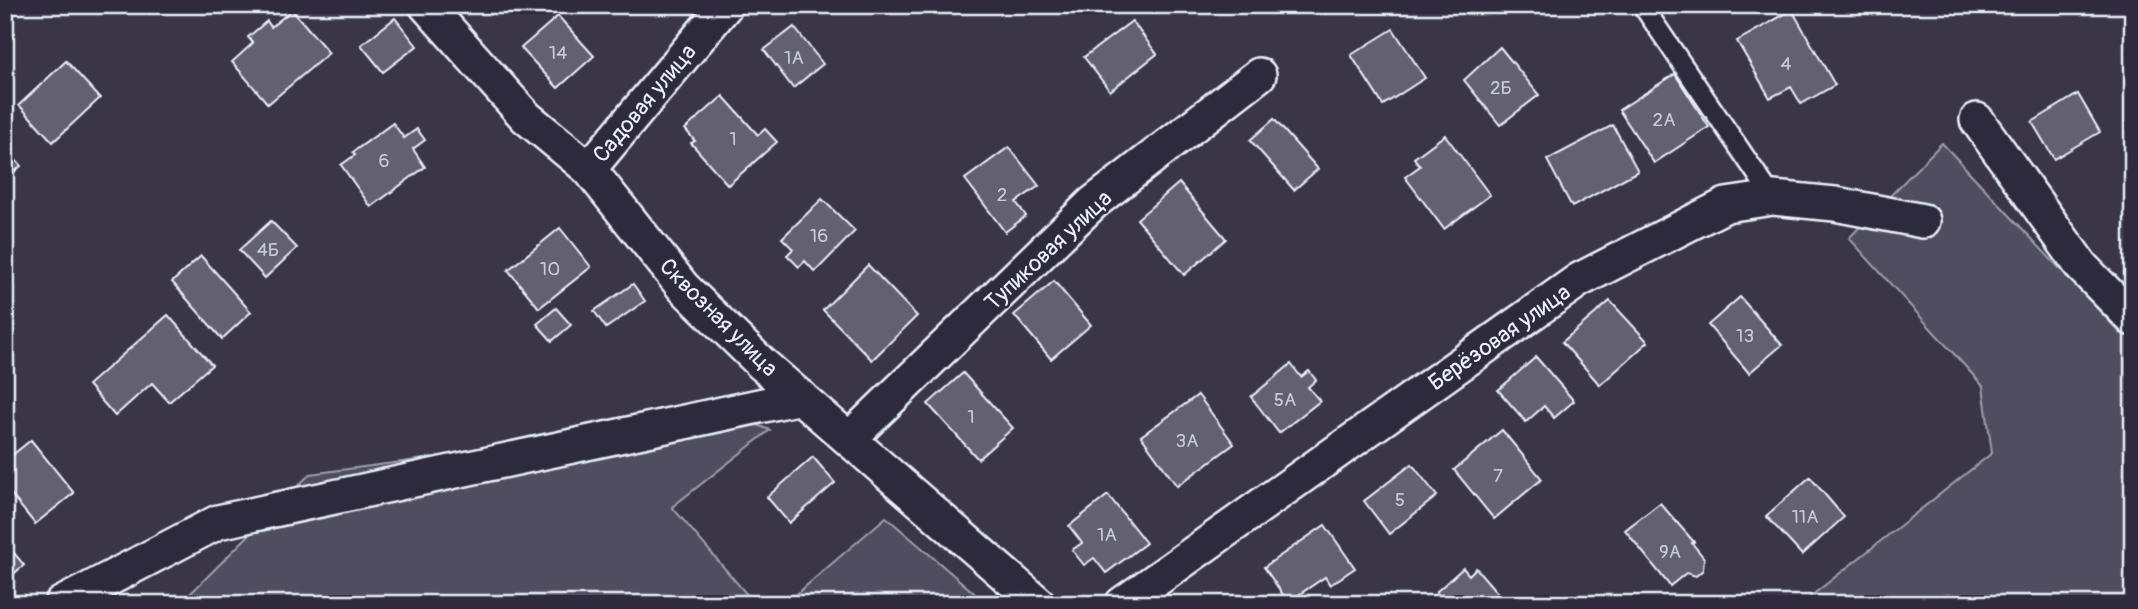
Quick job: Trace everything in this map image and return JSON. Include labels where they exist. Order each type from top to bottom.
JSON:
[{"type":"street","name":"Сквозная улица","points":[[426,5],[526,117],[589,169],[683,287],[801,397],[1039,604]]},
{"type":"street","name":"Садовая улица","points":[[589,169],[726,5]]},
{"type":"street","name":"Тупиковая улица","points":[[849,439],[1093,203],[1259,75]]},
{"type":"street","points":[[1977,120],[2082,267],[2133,319]]},
{"type":"street","name":"Берёзовая улица","points":[[1122,604],[1579,280],[1726,205],[1773,198],[1835,204],[1923,221]]},
{"type":"street","points":[[61,604],[218,522],[801,397]]},
{"type":"lane","points":[[1642,5],[1773,198]]},
{"type":"shaded area","points":[[1942,143],[2121,334],[2133,327],[2133,604],[1801,604],[1992,453],[1983,386],[1849,238]]},
{"type":"shaded area","points":[[739,418],[770,430],[672,507],[755,604],[180,604],[310,474]]},
{"type":"shaded area","points":[[886,517],[987,604],[785,604]]},
{"type":"building","points":[[292,10],[329,53],[268,104],[232,62],[253,43],[248,37],[267,21],[271,27]]},
{"type":"building","points":[[1792,10],[1835,85],[1801,104],[1791,87],[1770,98],[1737,41]]},
{"type":"building","points":[[558,16],[594,56],[558,88],[521,48]]},
{"type":"building","points":[[395,18],[417,46],[383,72],[361,45]]},
{"type":"building","points":[[1132,21],[1157,54],[1110,91],[1084,57]]},
{"type":"building","points":[[794,27],[823,64],[793,88],[764,50]]},
{"type":"building","points":[[1393,29],[1425,78],[1383,105],[1351,55]]},
{"type":"building","points":[[1500,47],[1539,95],[1500,125],[1464,80]]},
{"type":"building","points":[[66,61],[100,98],[53,142],[19,105]]},
{"type":"building","points":[[1675,74],[1709,127],[1654,163],[1619,110]]},
{"type":"building","points":[[2078,94],[2100,132],[2054,159],[2032,122]]},
{"type":"building","points":[[723,96],[758,135],[765,129],[777,142],[728,185],[691,143],[695,141],[685,129]]},
{"type":"building","points":[[1274,119],[1318,169],[1294,190],[1250,140]]},
{"type":"building","points":[[393,123],[404,138],[417,129],[425,140],[413,149],[425,167],[371,207],[341,165],[355,155],[353,152]]},
{"type":"building","points":[[1613,125],[1638,171],[1572,207],[1547,160]]},
{"type":"building","points":[[1445,135],[1490,195],[1444,229],[1405,177],[1420,166],[1414,158]]},
{"type":"building","points":[[1009,147],[1039,186],[1016,202],[1026,216],[1005,232],[965,179]]},
{"type":"building","points":[[5,148],[21,166],[5,180]]},
{"type":"building","points":[[1179,183],[1226,239],[1184,275],[1137,219]]},
{"type":"building","points":[[822,199],[855,231],[815,272],[805,261],[799,267],[787,255],[793,249],[782,238]]},
{"type":"building","points":[[271,221],[297,248],[265,278],[239,250]]},
{"type":"building","points":[[560,228],[591,267],[539,308],[508,270]]},
{"type":"building","points":[[201,256],[251,312],[222,339],[172,282]]},
{"type":"building","points":[[868,265],[917,316],[872,360],[823,310]]},
{"type":"building","points":[[1054,281],[1091,325],[1051,359],[1014,315]]},
{"type":"building","points":[[633,284],[645,301],[606,328],[594,311]]},
{"type":"building","points":[[1740,297],[1782,345],[1749,373],[1708,325]]},
{"type":"building","points":[[1610,301],[1648,342],[1600,385],[1562,342]]},
{"type":"building","points":[[556,308],[571,325],[552,341],[537,324]]},
{"type":"building","points":[[168,315],[212,365],[169,402],[152,383],[115,416],[88,385]]},
{"type":"building","points":[[1536,357],[1574,401],[1554,418],[1544,406],[1526,422],[1498,390]]},
{"type":"building","points":[[1291,364],[1301,377],[1309,371],[1316,380],[1308,387],[1320,401],[1279,433],[1251,397]]},
{"type":"building","points":[[963,373],[1013,428],[978,459],[928,404]]},
{"type":"building","points":[[1198,395],[1234,444],[1177,486],[1141,436]]},
{"type":"building","points":[[1502,430],[1542,479],[1494,519],[1454,470]]},
{"type":"building","points":[[31,440],[74,493],[35,524],[5,487],[5,461]]},
{"type":"building","points":[[813,457],[835,483],[789,523],[767,497]]},
{"type":"building","points":[[1412,464],[1437,496],[1389,534],[1364,501]]},
{"type":"building","points":[[1810,477],[1844,517],[1802,555],[1766,516]]},
{"type":"building","points":[[1108,495],[1146,543],[1106,573],[1094,558],[1084,565],[1072,550],[1082,543],[1069,526]]},
{"type":"building","points":[[1660,503],[1694,542],[1692,543],[1704,558],[1703,570],[1696,576],[1686,573],[1670,586],[1625,530]]},
{"type":"building","points":[[1325,525],[1355,568],[1330,585],[1325,577],[1288,602],[1264,567]]},
{"type":"building","points":[[5,542],[24,565],[5,581]]},
{"type":"building","points":[[1463,568],[1469,575],[1476,568],[1507,604],[1436,604],[1442,599],[1436,592]]}]
